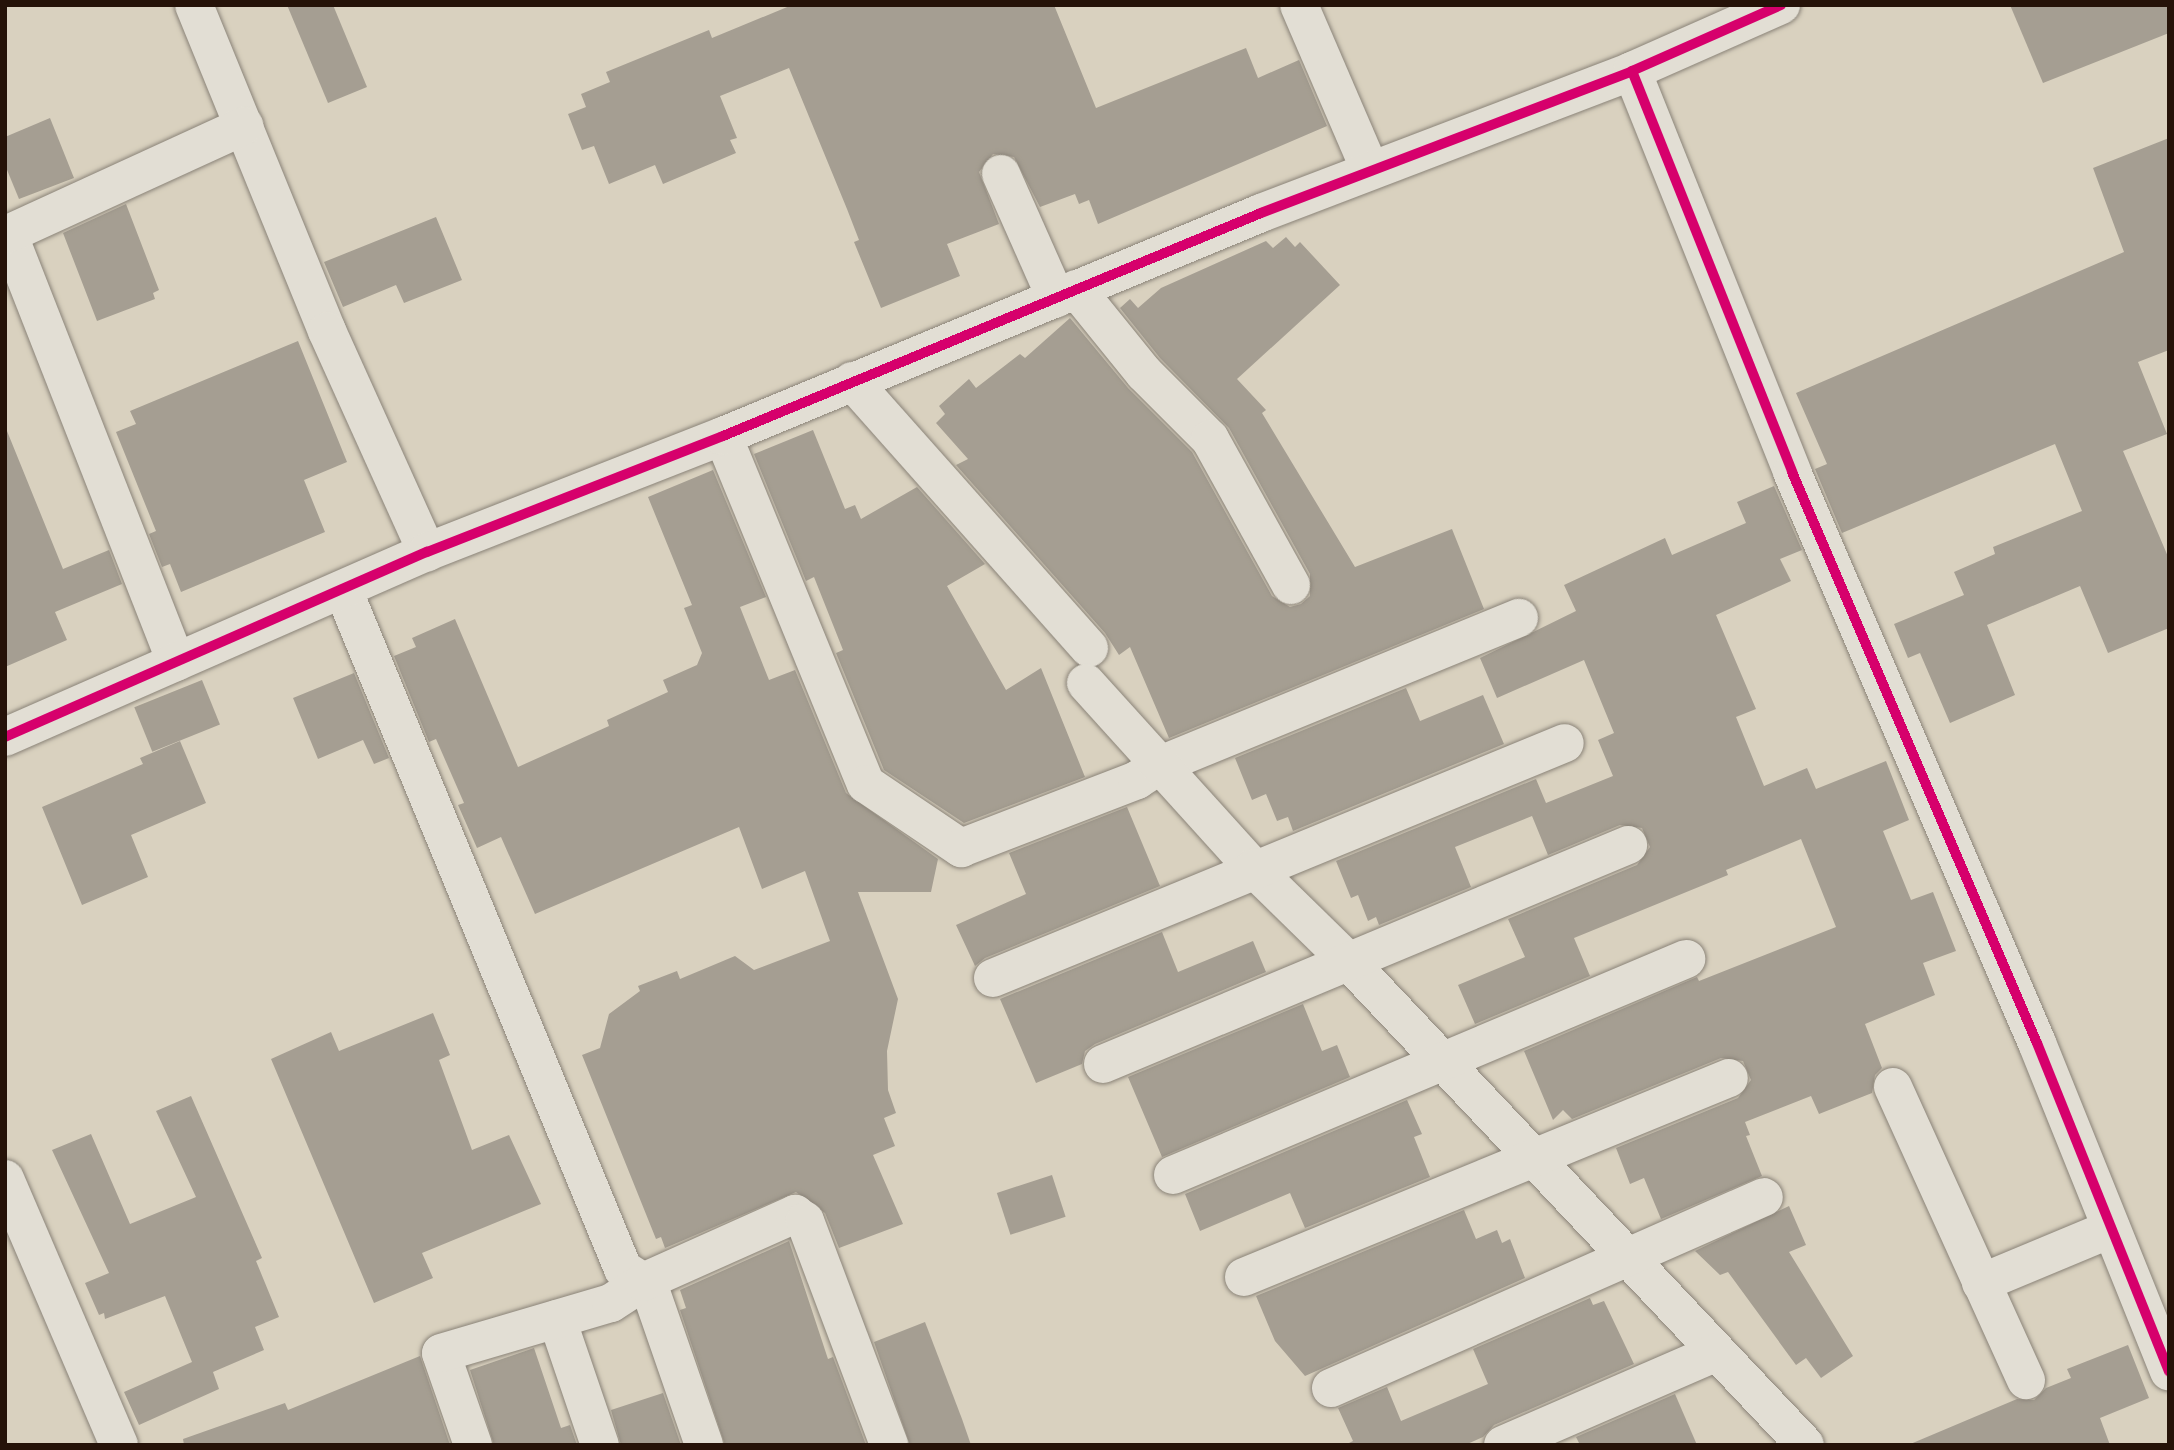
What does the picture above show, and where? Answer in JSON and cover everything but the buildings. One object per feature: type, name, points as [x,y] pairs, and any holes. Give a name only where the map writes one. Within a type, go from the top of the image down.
[{"type":"street","points":[[194,5],[327,331],[427,552]]},
{"type":"street","points":[[1299,5],[1370,170]]},
{"type":"street","points":[[5,737],[344,592],[427,552],[723,436],[1370,170],[1632,71],[1781,5]]},
{"type":"street","points":[[1632,71],[1792,472],[2010,981],[2169,1372]]},
{"type":"street","points":[[176,662],[8,233],[243,126]]},
{"type":"street","points":[[1000,174],[1066,293],[1210,439],[1291,584]]},
{"type":"street","points":[[852,381],[1088,666],[1160,765],[1253,868],[1349,962],[1805,1445]]},
{"type":"street","points":[[723,436],[866,784],[961,848],[1137,780],[1160,765],[1519,618]]},
{"type":"street","points":[[344,592],[623,1269],[649,1286],[704,1445]]},
{"type":"street","points":[[993,978],[1253,868],[1564,743]]},
{"type":"street","points":[[1103,1064],[1628,845]]},
{"type":"street","points":[[1173,1175],[1686,959]]},
{"type":"street","points":[[1244,1277],[1729,1078]]},
{"type":"street","points":[[1893,1087],[2026,1380]]},
{"type":"street","points":[[5,1179],[119,1445]]},
{"type":"street","points":[[1331,1388],[1764,1197]]},
{"type":"street","points":[[473,1445],[441,1353],[611,1303],[643,1282],[795,1214],[805,1221],[889,1445]]},
{"type":"street","points":[[1981,1283],[2111,1228]]},
{"type":"street","points":[[557,1319],[600,1445]]},
{"type":"street","points":[[1503,1445],[1717,1352]]},
{"type":"cycle path","points":[[5,737],[427,552],[723,436],[1261,213],[1632,71],[1781,5]]},
{"type":"cycle path","points":[[1632,71],[1792,472],[2037,1043],[2169,1372]]}]
